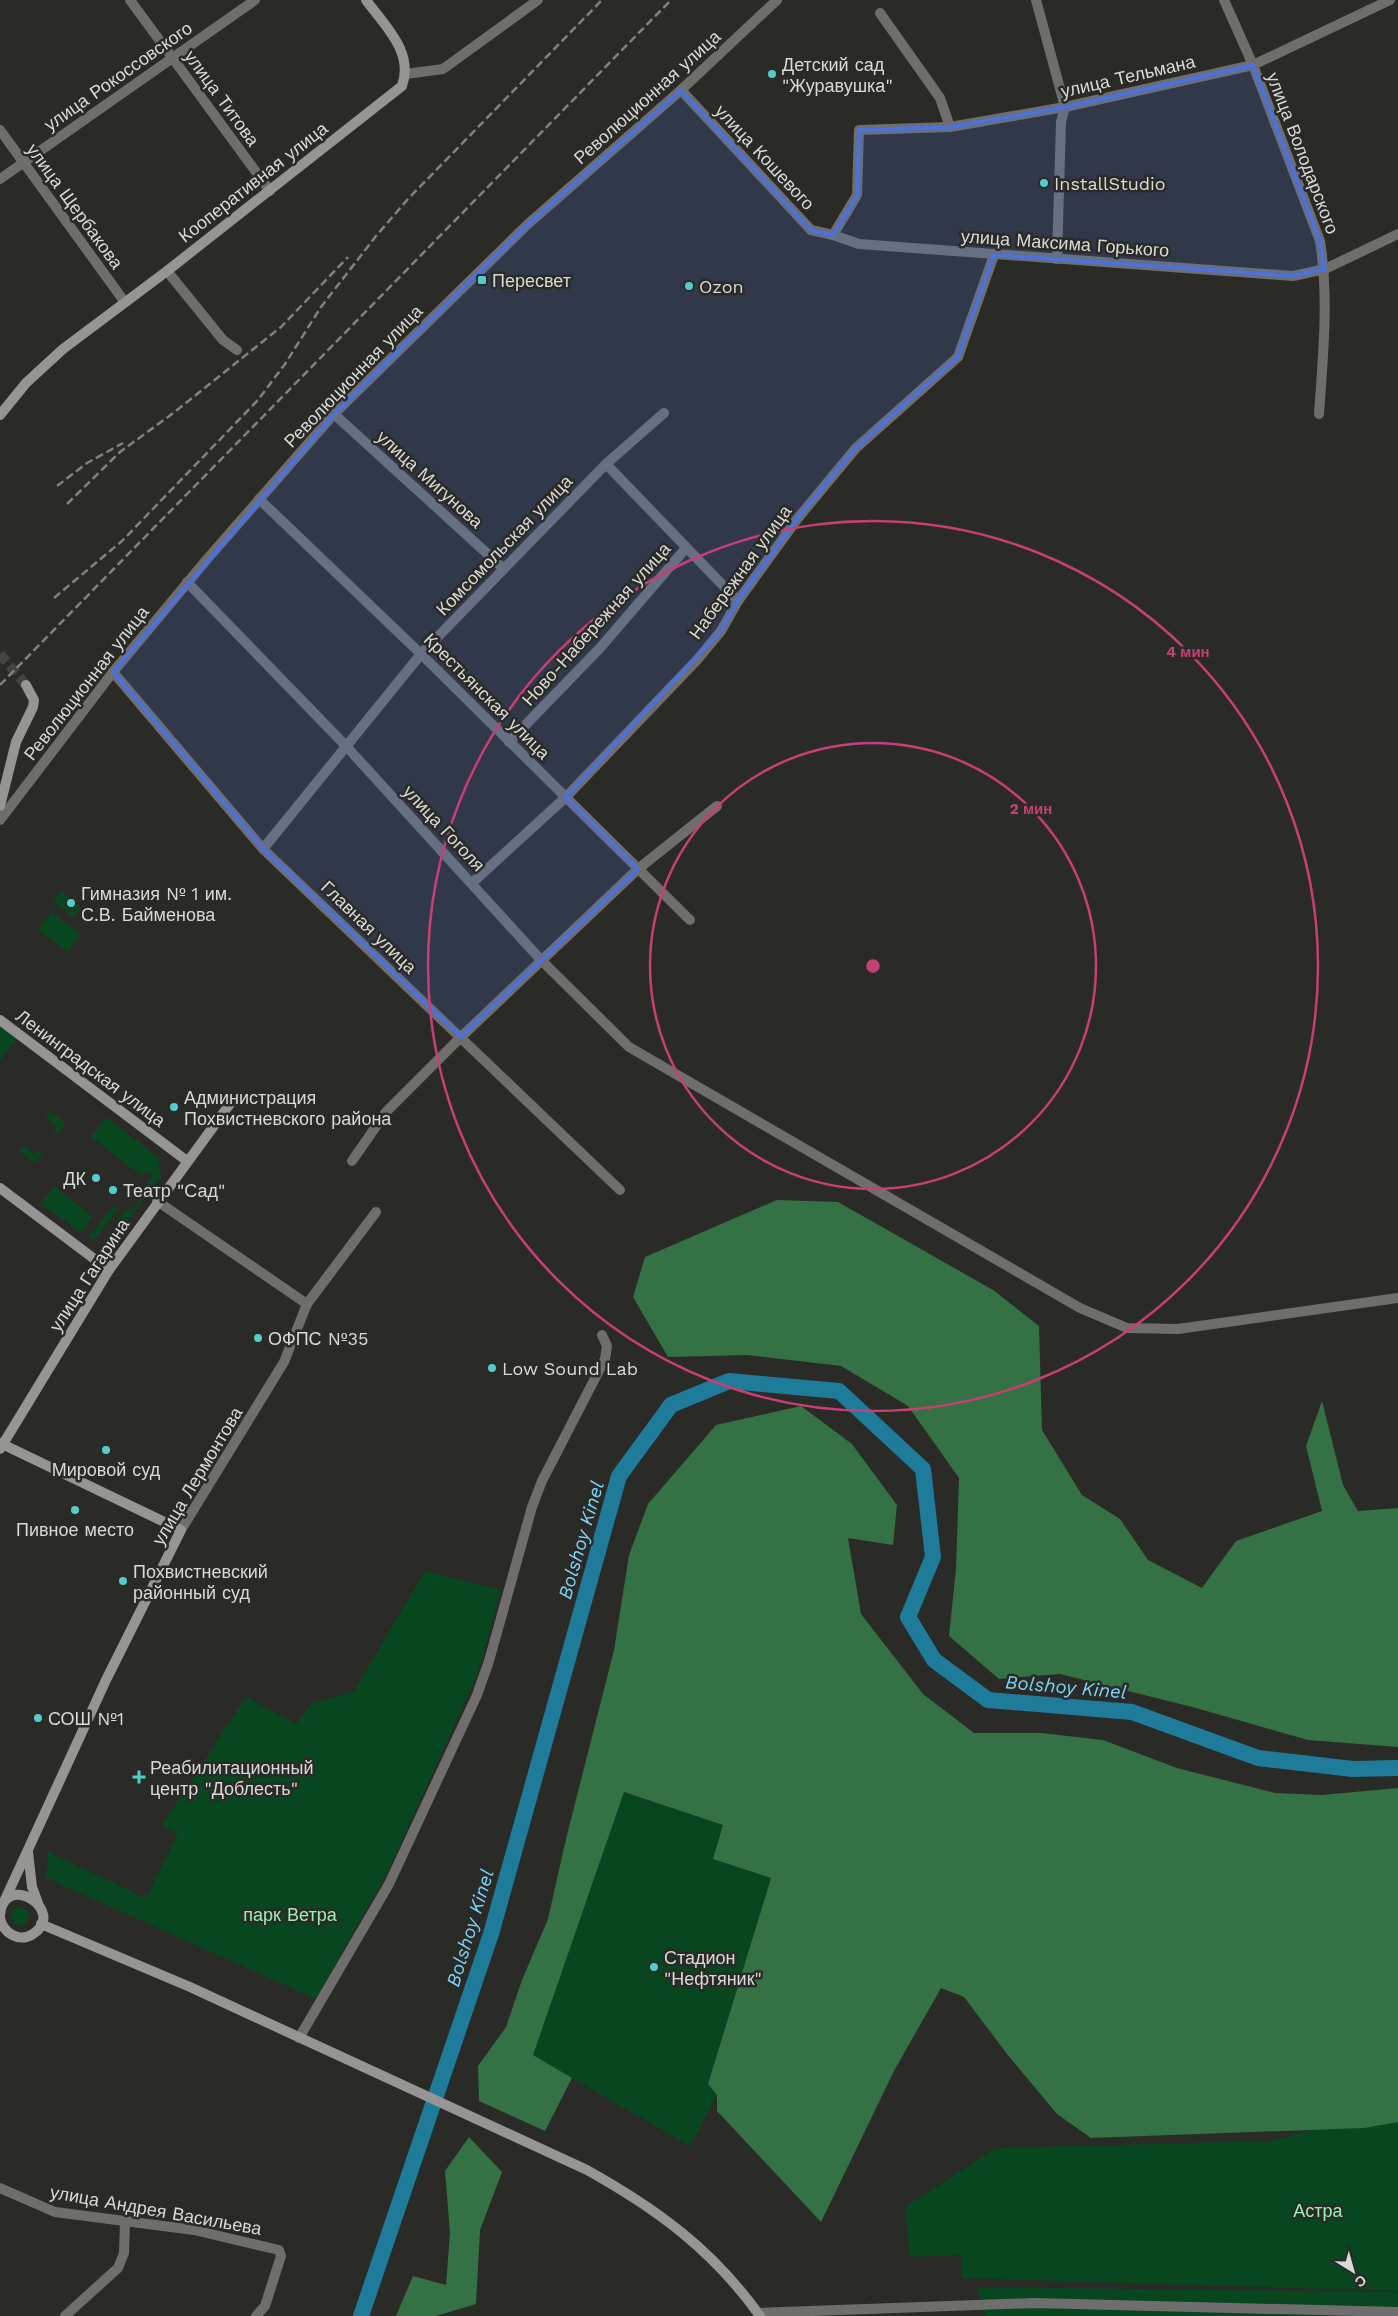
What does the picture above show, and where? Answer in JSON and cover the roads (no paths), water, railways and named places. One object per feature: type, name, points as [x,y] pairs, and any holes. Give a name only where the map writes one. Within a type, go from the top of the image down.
[{"type":"main road","points":[[366,0],[399,44],[405,60],[406,74]]},
{"type":"main road","name":"Кооперативная улица","points":[[0,415],[26,384],[62,349],[270,191],[390,96],[402,86],[406,74]]},
{"type":"main road","points":[[0,806],[16,742],[33,707],[34,700],[26,685]]},
{"type":"main road","name":"Ленинградская улица","points":[[0,1020],[187,1161]]},
{"type":"main road","name":"улица Гагарина","points":[[1,1445],[109,1270],[157,1201],[232,1100]]},
{"type":"main road","points":[[0,1188],[109,1270]]},
{"type":"main road","points":[[1,1445],[181,1530]]},
{"type":"main road","name":"улица Лермонтова","points":[[1,1912],[106,1680],[181,1530]]},
{"type":"main road","points":[[28,1851],[32,1887],[38,1903]]},
{"type":"main road","points":[[0,1939],[16,1937],[31,1935],[41,1924],[42,1910],[34,1898],[20,1895],[8,1899],[1,1912],[5,1930],[16,1937]]},
{"type":"main road","points":[[41,1924],[190,1987],[587,2170],[635,2197],[674,2224],[722,2267],[759,2314]]},
{"type":"street","name":"улица Титова","points":[[130,0],[270,191]]},
{"type":"street","name":"улица Рокоссовского","points":[[0,179],[255,0]]},
{"type":"street","points":[[406,74],[443,68],[538,0]]},
{"type":"street","name":"Революционная улица","points":[[0,820],[113,672],[187,582],[334,414],[528,224],[680,90],[776,0]]},
{"type":"street","points":[[1036,0],[1065,107],[1060,122],[1056,259]]},
{"type":"street","name":"улица Володарского","points":[[1224,0],[1253,65],[1320,241],[1325,269],[1326,300],[1319,414]]},
{"type":"street","name":"улица Тельмана","points":[[833,234],[856,195],[860,130],[950,127],[1065,107],[1253,65],[1390,0]]},
{"type":"street","points":[[880,12],[940,98],[950,127]]},
{"type":"street","name":"улица Кошевого","points":[[680,90],[811,230],[833,234]]},
{"type":"street","name":"улица Щербакова","points":[[0,130],[124,301]]},
{"type":"street","name":"улица Максима Горького","points":[[833,234],[859,244],[1293,276],[1325,269],[1398,234]]},
{"type":"street","name":"Набережная улица","points":[[472,883],[566,796],[697,660],[721,632],[738,600],[798,518],[856,448],[958,357],[994,255]]},
{"type":"street","points":[[167,270],[223,340],[237,350]]},
{"type":"street","name":"Комсомольская улица","points":[[263,849],[421,654],[606,464],[664,413]]},
{"type":"street","name":"улица Мигунова","points":[[334,414],[503,568]]},
{"type":"street","points":[[606,464],[738,600]]},
{"type":"street","name":"Крестьянская улица","points":[[259,499],[421,654],[690,920]]},
{"type":"street","name":"Ново-Набережная улица","points":[[509,742],[600,648],[686,548]]},
{"type":"street","name":"улица Гоголя","points":[[187,582],[346,746],[541,960],[629,1047],[1080,1308],[1127,1328],[1178,1329],[1398,1298]]},
{"type":"street","name":"Главная улица","points":[[113,672],[263,849],[620,1190]]},
{"type":"street","points":[[352,1160],[386,1112],[461,1037],[638,868],[718,806]]},
{"type":"street","points":[[157,1201],[307,1304]]},
{"type":"street","name":"улица Лермонтова","points":[[181,1530],[284,1362],[307,1304],[376,1212]]},
{"type":"street","points":[[299,2038],[389,1884],[477,1695],[489,1661],[532,1507],[542,1481],[605,1359],[607,1346],[602,1335]]},
{"type":"street","name":"улица Андрея Васильева","points":[[0,2188],[54,2212],[194,2230],[279,2250],[281,2256],[265,2306],[256,2316]]},
{"type":"street","points":[[65,2316],[118,2268],[124,2253],[125,2221]]},
{"type":"street","points":[[759,2314],[1034,2303],[1398,2312]]},
{"type":"waterway","name":"Bolshoy Kinel","points":[[361,2316],[491,1934],[619,1476],[671,1405],[729,1381],[839,1391],[923,1469],[933,1557],[908,1617],[934,1660],[988,1700],[1132,1712],[1258,1758],[1353,1769],[1398,1768]]},
{"type":"tunnel","points":[[0,654],[26,685]]},
{"type":"railway","points":[[54,598],[122,541],[258,400],[285,364],[321,307],[376,236],[408,199],[602,0]]},
{"type":"railway","points":[[0,685],[671,0]]},
{"type":"railway","points":[[67,504],[120,452],[172,414],[281,327],[348,257]]},
{"type":"railway","points":[[57,486],[87,463],[123,443]]},
{"type":"place","name":"Детский сад \"Журавушка\"","points":[[772,74]]},
{"type":"place","name":"InstallStudio","points":[[1044,183]]},
{"type":"place","name":"Пересвет","points":[[482,280]]},
{"type":"place","name":"Ozon","points":[[689,286]]},
{"type":"place","name":"Гимназия № 1 им. С.В. Байменова","points":[[71,903]]},
{"type":"place","name":"Администрация Похвистневского района","points":[[174,1107]]},
{"type":"place","name":"ДК","points":[[96,1178]]},
{"type":"place","name":"Театр \"Сад\"","points":[[113,1190]]},
{"type":"place","name":"ОФПС №35","points":[[258,1338]]},
{"type":"place","name":"Low Sound Lab","points":[[492,1368]]},
{"type":"place","name":"Мировой суд","points":[[106,1450]]},
{"type":"place","name":"Пивное место","points":[[75,1510]]},
{"type":"place","name":"Похвистневский районный суд","points":[[123,1581]]},
{"type":"place","name":"СОШ №1","points":[[38,1718]]},
{"type":"place","name":"Реабилитационный центр \"Доблесть\"","points":[[139,1777]]},
{"type":"place","name":"Стадион \"Нефтяник\"","points":[[654,1967]]},
{"type":"park label","name":"парк Ветра","points":[[290,1914]]},
{"type":"park label","name":"Астра","points":[[1318,2210]]}]
